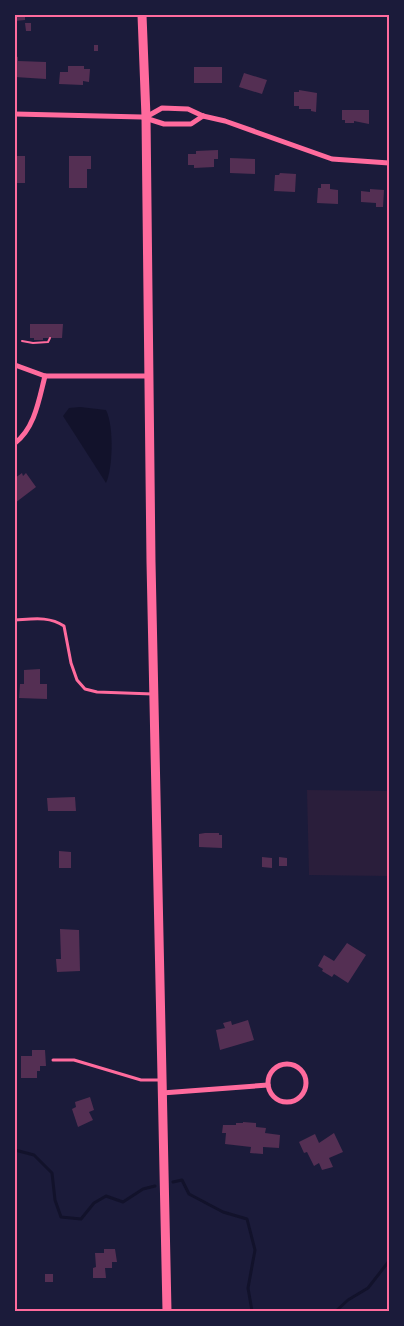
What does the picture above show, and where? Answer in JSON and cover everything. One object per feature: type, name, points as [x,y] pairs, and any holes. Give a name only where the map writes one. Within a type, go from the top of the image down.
[{"type":"main road","points":[[142,15],[146,117],[153,694],[167,1311]]},
{"type":"street","points":[[146,117],[162,108],[188,109],[203,116],[225,121],[332,160],[389,163]]},
{"type":"street","points":[[15,114],[146,117],[164,124],[191,124],[203,116]]},
{"type":"street","points":[[15,365],[45,376],[148,376]]},
{"type":"street","points":[[15,443],[22,438],[30,425],[45,376]]},
{"type":"street","points":[[282,1065],[294,1066],[300,1069],[306,1081],[306,1087],[300,1097],[289,1102],[283,1102],[273,1096],[268,1085],[271,1072],[282,1065]]},
{"type":"street","points":[[162,1093],[268,1085]]},
{"type":"lane","points":[[15,620],[43,618],[57,621],[64,626],[71,664],[77,680],[85,688],[97,692],[153,694]]},
{"type":"lane","points":[[52,1060],[74,1060],[141,1080],[162,1080]]},
{"type":"path","points":[[22,340],[33,343],[48,342],[50,338]]},
{"type":"shaded area","points":[[80,407],[106,410],[109,417],[112,447],[106,483],[63,416],[69,408]]},
{"type":"shaded area","points":[[307,790],[389,791],[389,876],[309,875]]},
{"type":"building","points":[[15,15],[25,15],[25,20],[15,21]]},
{"type":"building","points":[[79,15],[92,15],[92,17],[80,17]]},
{"type":"building","points":[[25,23],[31,23],[31,31],[26,31]]},
{"type":"building","points":[[94,45],[98,45],[98,51],[94,51]]},
{"type":"building","points":[[15,56],[18,57],[18,61],[46,62],[46,79],[15,77]]},
{"type":"building","points":[[68,66],[84,66],[84,69],[90,69],[89,82],[83,81],[83,85],[59,84],[60,72],[68,72]]},
{"type":"building","points":[[194,67],[222,67],[222,83],[194,83]]},
{"type":"building","points":[[244,73],[267,80],[262,94],[239,87]]},
{"type":"building","points":[[299,90],[317,93],[316,112],[311,111],[311,109],[299,109],[299,106],[294,106],[294,92],[299,92]]},
{"type":"building","points":[[342,110],[369,110],[369,124],[354,121],[354,123],[345,123],[345,120],[342,120]]},
{"type":"building","points":[[218,150],[218,159],[214,159],[214,167],[194,168],[194,165],[188,165],[188,154],[196,154],[196,151]]},
{"type":"building","points":[[17,156],[25,156],[25,183],[15,183],[15,160],[17,160]]},
{"type":"building","points":[[69,156],[91,156],[91,169],[87,169],[87,188],[69,188]]},
{"type":"building","points":[[230,158],[255,159],[255,174],[230,173]]},
{"type":"building","points":[[280,173],[296,174],[295,192],[274,191],[275,175]]},
{"type":"building","points":[[321,184],[330,184],[330,189],[338,190],[338,204],[317,203],[318,188],[321,188]]},
{"type":"building","points":[[370,189],[384,190],[383,207],[376,207],[376,203],[361,202],[361,191],[370,192]]},
{"type":"building","points":[[30,324],[63,324],[62,338],[34,340],[34,338],[30,338]]},
{"type":"building","points":[[22,473],[23,476],[26,473],[36,487],[15,503],[15,478]]},
{"type":"building","points":[[40,669],[40,684],[47,684],[47,699],[19,698],[20,684],[24,684],[24,670]]},
{"type":"building","points":[[75,797],[76,811],[48,811],[47,798]]},
{"type":"building","points":[[219,833],[219,835],[222,835],[222,848],[199,847],[199,834]]},
{"type":"building","points":[[59,851],[71,852],[71,868],[59,868]]},
{"type":"building","points":[[262,857],[272,858],[272,868],[262,867]]},
{"type":"building","points":[[279,857],[287,858],[287,866],[279,866]]},
{"type":"building","points":[[60,929],[79,930],[80,971],[57,972],[56,959],[61,959]]},
{"type":"building","points":[[347,943],[366,955],[348,983],[334,974],[332,977],[318,966],[324,955],[334,961]]},
{"type":"building","points":[[248,1020],[254,1040],[220,1050],[216,1030],[225,1028],[223,1023],[231,1021],[232,1025]]},
{"type":"building","points":[[32,1050],[45,1050],[46,1066],[40,1066],[40,1071],[37,1071],[37,1078],[21,1078],[21,1056],[32,1056]]},
{"type":"building","points":[[90,1097],[94,1110],[89,1112],[93,1120],[78,1127],[72,1109],[76,1107],[75,1102]]},
{"type":"building","points":[[236,1123],[256,1123],[256,1127],[266,1128],[265,1133],[280,1135],[279,1148],[263,1147],[263,1154],[250,1153],[251,1147],[225,1144],[226,1133],[222,1133],[223,1125],[236,1125]]},
{"type":"building","points":[[334,1133],[343,1152],[329,1158],[333,1167],[322,1170],[319,1163],[314,1166],[307,1152],[304,1153],[299,1142],[315,1134],[319,1143]]},
{"type":"building","points":[[104,1249],[115,1249],[117,1262],[112,1262],[112,1268],[105,1268],[106,1278],[93,1278],[93,1268],[96,1267],[95,1253],[104,1253]]},
{"type":"building","points":[[45,1274],[53,1274],[53,1282],[45,1282]]},
{"type":"waterway","points":[[15,1150],[34,1155],[52,1173],[55,1200],[61,1217],[81,1219],[94,1203],[106,1196],[123,1202],[143,1189],[155,1186]]},
{"type":"waterway","points":[[173,1182],[182,1180],[189,1194],[223,1212],[247,1219],[255,1250],[248,1288],[252,1311]]},
{"type":"waterway","points":[[336,1311],[348,1300],[368,1288],[389,1261]]}]
